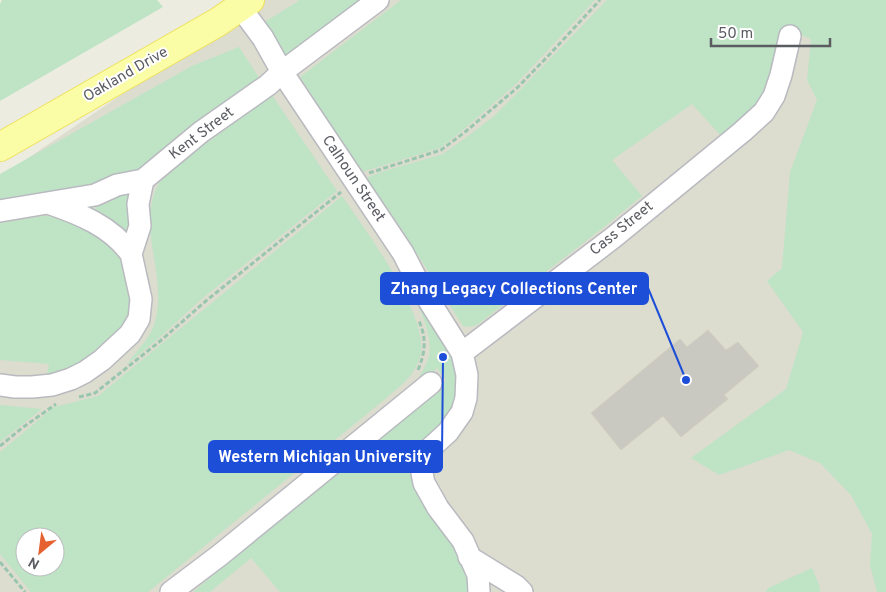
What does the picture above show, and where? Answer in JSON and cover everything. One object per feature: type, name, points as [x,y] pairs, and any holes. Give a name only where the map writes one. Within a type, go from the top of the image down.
[{"type":"main road","name":"Oakland Drive","points":[[0,147],[218,22],[245,4]]},
{"type":"street","name":"Kent Street","points":[[0,211],[95,195],[117,185],[143,180],[201,132],[268,85],[282,72],[378,0]]},
{"type":"street","name":"Calhoun Street","points":[[245,4],[282,72],[403,253],[421,288],[462,353]]},
{"type":"street","name":"Cass Street","points":[[462,353],[614,237],[764,112],[774,96],[779,82],[790,36]]},
{"type":"street","points":[[131,254],[140,226],[138,204],[143,180]]},
{"type":"street","points":[[0,385],[32,387],[52,385],[86,372],[130,334],[139,319],[141,299],[131,254],[117,238],[96,222],[47,202]]},
{"type":"street","points":[[462,353],[468,375],[466,398],[462,412],[448,432],[424,454],[422,473],[428,492],[463,541],[478,575],[479,592]]},
{"type":"street","points":[[171,592],[220,555],[289,498],[424,379]]},
{"type":"street","points":[[470,556],[516,586],[522,592]]},
{"type":"path","points":[[364,176],[380,168],[430,155],[441,150],[489,113],[518,87],[600,0]]},
{"type":"path","points":[[74,398],[96,393],[341,192],[347,200]]},
{"type":"path","points":[[418,320],[425,343],[423,357],[424,379]]},
{"type":"path","points":[[0,446],[53,405],[60,403]]},
{"type":"path","points":[[0,562],[25,592]]},
{"type":"shaded area","points":[[261,0],[886,0],[886,592],[0,592],[0,177]]},
{"type":"green space","points":[[2,0],[157,0],[163,7],[0,101],[0,4]]},
{"type":"green space","points":[[300,0],[371,0],[289,61],[263,23]]},
{"type":"green space","points":[[401,0],[595,0],[515,85],[440,148],[362,172],[300,77]]},
{"type":"green space","points":[[607,0],[886,0],[886,592],[877,592],[870,565],[872,534],[851,495],[820,463],[789,450],[719,475],[691,458],[786,389],[803,332],[767,281],[782,268],[790,172],[817,100],[807,80],[811,39],[791,31],[782,35],[764,93],[755,107],[721,136],[692,104],[612,160],[642,196],[477,325],[463,326],[393,216],[366,178],[443,154],[468,136],[493,117]]},
{"type":"green space","points":[[239,47],[260,79],[140,169],[95,188],[0,207],[0,174],[192,66]]},
{"type":"green space","points":[[272,95],[337,191],[204,297],[157,340],[126,365],[152,330],[158,305],[158,286],[150,227],[151,208],[156,189],[167,171],[175,164]]},
{"type":"green space","points":[[135,190],[129,232],[94,208]]},
{"type":"green space","points":[[342,196],[394,274],[416,320],[421,340],[420,357],[417,364],[410,376],[400,386],[148,592],[31,592],[19,577],[65,577],[65,527],[15,527],[15,572],[0,554],[0,452],[54,407],[98,396]]},
{"type":"green space","points":[[43,216],[68,217],[121,246],[138,300],[115,345],[46,380],[49,364],[0,360],[0,223]]},
{"type":"green space","points":[[396,264],[399,264],[461,377],[456,410],[420,453],[462,558],[472,592],[280,592],[251,558],[210,592],[193,592],[446,380],[437,368],[421,384],[419,378],[429,356],[428,333],[420,309]]},
{"type":"green space","points":[[0,405],[42,409],[0,442]]},
{"type":"green space","points":[[812,568],[820,587],[820,592],[766,592],[768,588]]},
{"type":"building","points":[[708,330],[726,350],[738,342],[759,366],[724,395],[728,399],[681,437],[663,416],[621,450],[591,413],[680,339],[687,347]]},
{"type":"place","name":"Western Michigan University","points":[[443,357]]},
{"type":"place","name":"Zhang Legacy Collections Center","points":[[686,380]]}]
